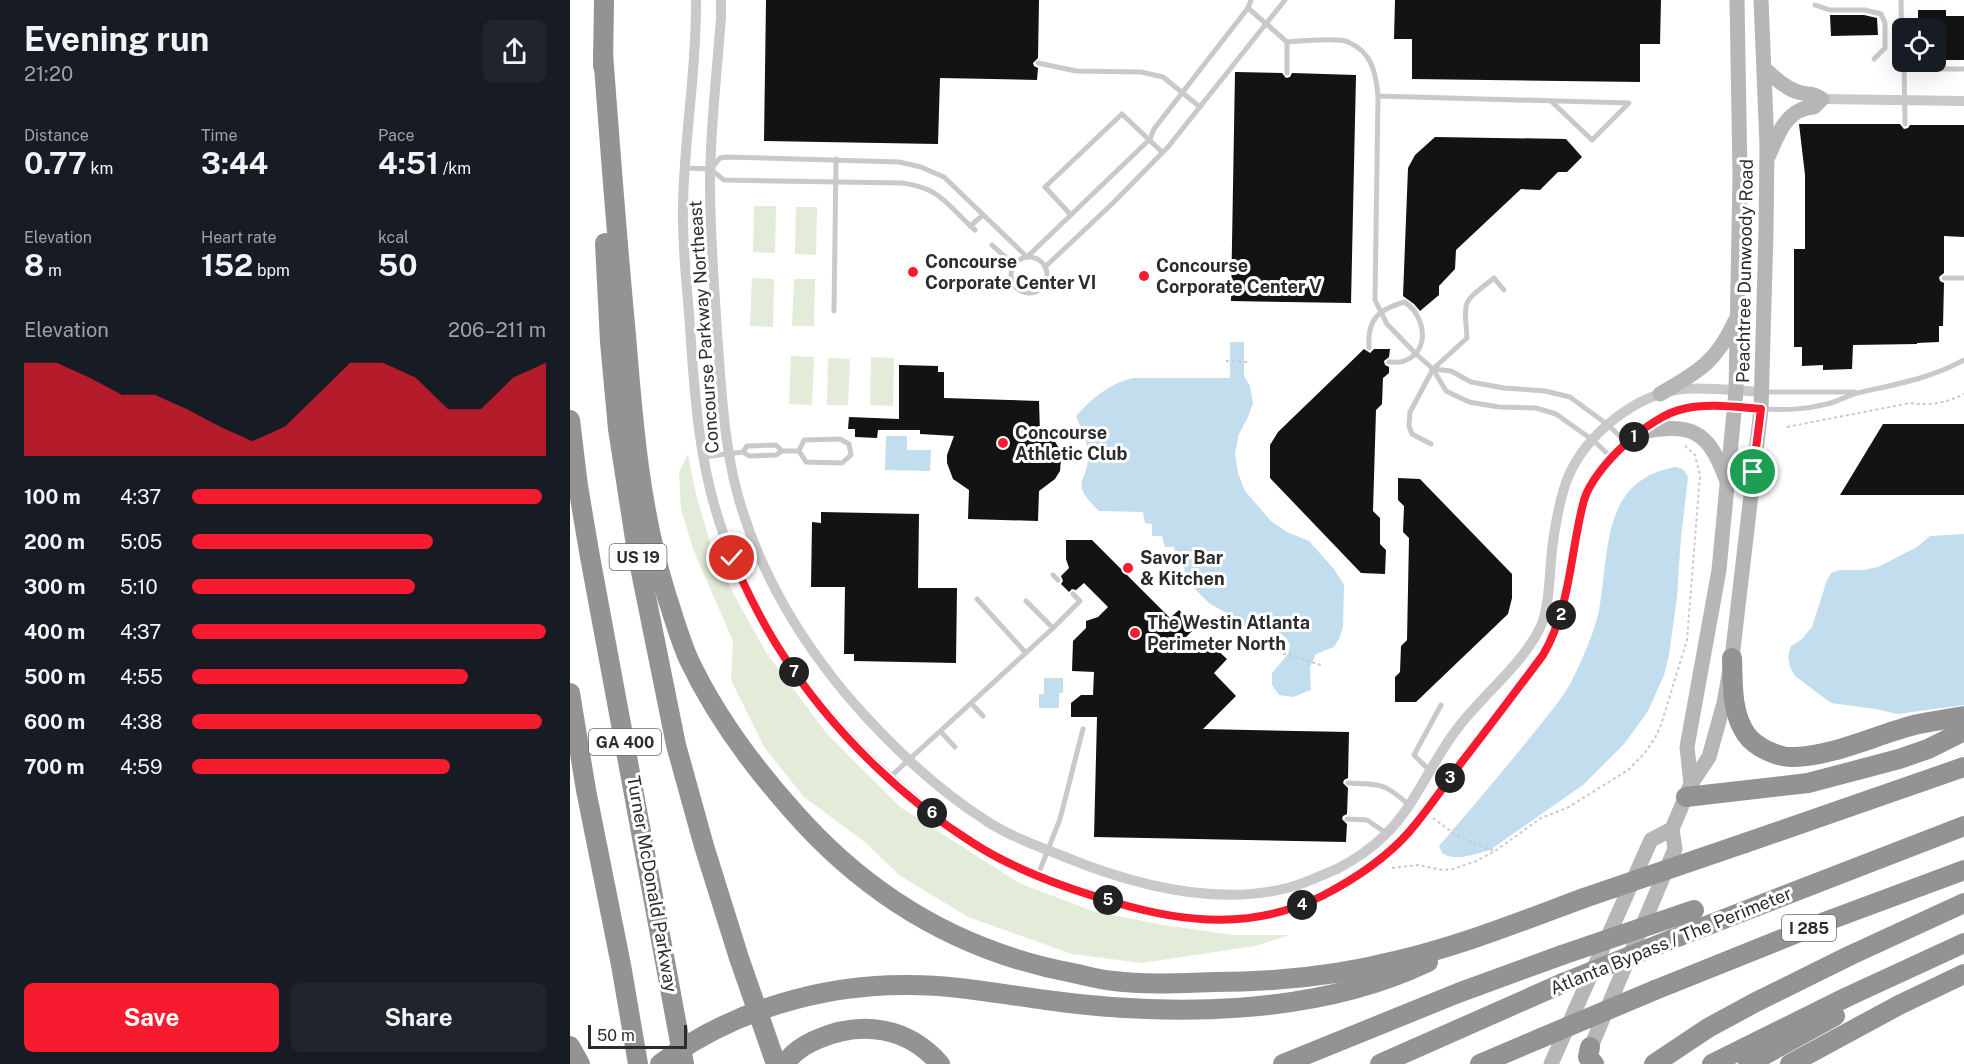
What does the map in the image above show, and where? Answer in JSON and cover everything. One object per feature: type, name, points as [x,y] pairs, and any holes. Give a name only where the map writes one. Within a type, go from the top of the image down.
[{"type":"highway","name":"US 19","points":[[604,0],[604,198],[610,342],[618,429],[637,552],[676,746],[739,958],[776,1064]]},
{"type":"highway","points":[[603,53],[632,411],[647,518],[666,592],[688,657],[711,701],[742,750],[817,840],[894,902],[963,940],[1051,969],[1114,981],[1245,982],[1318,976],[1394,962],[1482,936],[1584,898],[1964,767]]},
{"type":"highway","name":"Turner McDonald Parkway","points":[[570,420],[588,547],[684,1064]]},
{"type":"highway","points":[[1732,658],[1735,701],[1738,717],[1746,734],[1765,750],[1792,758],[1821,753],[1915,725],[1964,716]]},
{"type":"highway","name":"GA 400","points":[[570,693],[638,1064]]},
{"type":"highway","points":[[1688,791],[1808,783],[1899,759],[1928,749],[1964,731]]},
{"type":"highway","name":"Atlanta Bypass / The Perimeter","points":[[1380,1064],[1563,983],[1964,826]]},
{"type":"highway","name":"I 285","points":[[1479,1064],[1827,921],[1964,870]]},
{"type":"highway","points":[[1654,1064],[1708,1028],[1754,1003],[1964,903]]},
{"type":"highway","points":[[1283,1064],[1458,993],[1694,910],[1757,906]]},
{"type":"highway","points":[[660,1064],[722,1027],[768,1007],[862,986],[911,985],[964,988],[1101,1007],[1188,1010],[1293,1002],[1372,983],[1409,971],[1482,936]]},
{"type":"highway","points":[[1712,1064],[1847,997],[1964,943]]},
{"type":"highway","points":[[1748,1064],[1866,1000],[1964,952]]},
{"type":"highway","points":[[1790,1064],[1899,1005],[1964,974]]},
{"type":"highway","points":[[785,1064],[808,1043],[833,1032],[860,1028],[888,1031],[909,1039],[932,1054],[940,1064]]},
{"type":"highway","points":[[570,1046],[580,1064]]},
{"type":"main road","name":"Peachtree Dunwoody Road","points":[[1688,791],[1687,747],[1719,570],[1736,391],[1740,176],[1737,0]]},
{"type":"main road","name":"Peachtree Dunwoody Road","points":[[1589,1058],[1675,849],[1672,828],[1688,791],[1709,757],[1724,703],[1732,658],[1762,392],[1766,161],[1765,69],[1761,0]]},
{"type":"main road","points":[[1765,69],[1790,89],[1801,93],[1814,93],[1822,99],[1814,107],[1803,107],[1786,122],[1766,161]]},
{"type":"main road","points":[[1660,394],[1696,372],[1714,357],[1727,338],[1737,316]]},
{"type":"main road","points":[[1640,432],[1681,428],[1696,433],[1712,447],[1727,482]]},
{"type":"main road","name":"Peachtree Dunwoody Road","points":[[1551,1064],[1651,840],[1672,828]]},
{"type":"street","name":"Concourse Parkway Northeast","points":[[696,0],[683,206],[694,397],[703,457],[719,523],[746,591],[783,656],[831,718],[890,778],[946,825],[974,844],[1004,861],[1090,895],[1177,917],[1241,920],[1298,907],[1325,894],[1373,864],[1409,832],[1543,655],[1560,618],[1585,498],[1601,471],[1612,458],[1640,432],[1658,420],[1682,409],[1705,406],[1761,409]]},
{"type":"street","name":"Concourse Parkway Northeast","points":[[721,0],[722,17],[710,169],[711,255],[724,419],[729,453],[734,480],[757,548],[787,611],[827,672],[851,701],[910,761],[988,822],[1016,837],[1120,877],[1149,885],[1212,894],[1268,892],[1293,886],[1331,871],[1363,853],[1386,833],[1409,805],[1459,725],[1512,666],[1539,630],[1546,613],[1553,542],[1563,491],[1579,458],[1620,414],[1660,394],[1682,389],[1762,392]]},
{"type":"street","points":[[1822,99],[1964,101]]},
{"type":"lane","points":[[710,169],[720,158],[726,157],[899,162],[921,167],[944,177],[1027,257],[1037,259],[1045,267],[1046,284],[1037,292],[1019,290],[1014,286],[1011,274],[1014,265],[1027,257],[1150,140],[1154,129],[1248,8],[1251,0]]},
{"type":"lane","points":[[1045,267],[1084,232],[1162,152],[1286,0]]},
{"type":"lane","points":[[1901,0],[1901,18]]},
{"type":"lane","points":[[1815,5],[1830,10],[1865,10],[1881,14],[1885,23],[1885,48],[1875,58]]},
{"type":"lane","points":[[1248,8],[1287,42],[1347,41],[1369,58],[1376,79],[1377,96],[1375,300],[1387,324],[1433,369],[1446,391],[1469,402],[1499,407],[1536,408],[1556,414],[1594,441],[1612,458]]},
{"type":"lane","points":[[1287,42],[1287,73]]},
{"type":"lane","points":[[1038,63],[1076,71],[1141,72],[1162,77],[1200,107]]},
{"type":"lane","points":[[1946,69],[1964,69]]},
{"type":"lane","points":[[1905,72],[1905,124]]},
{"type":"lane","points":[[1377,96],[1551,100],[1607,102],[1629,102],[1592,140],[1551,100]]},
{"type":"lane","points":[[1071,216],[1045,187],[1122,114],[1162,152]]},
{"type":"lane","points":[[834,311],[836,159]]},
{"type":"lane","points":[[686,168],[710,169],[724,180],[836,181],[920,185],[934,192],[972,228],[983,215]]},
{"type":"lane","points":[[992,245],[1014,265]]},
{"type":"lane","points":[[1431,444],[1412,434],[1409,426],[1410,412],[1433,369],[1467,338],[1464,309],[1466,301],[1494,278],[1504,290]]},
{"type":"lane","points":[[1944,278],[1964,278]]},
{"type":"lane","points":[[1369,348],[1370,328],[1373,320],[1385,308],[1404,302],[1415,311],[1422,325],[1422,338],[1416,354],[1403,362],[1389,362]]},
{"type":"lane","points":[[1762,392],[1859,392],[1899,385],[1964,360]]},
{"type":"lane","points":[[1433,369],[1451,371],[1471,382],[1504,388],[1545,391],[1570,397],[1608,425],[1627,443]]},
{"type":"lane","points":[[1761,409],[1795,410],[1829,404],[1859,392]]},
{"type":"lane","points":[[840,439],[849,444],[851,455],[842,463],[806,462],[799,451],[804,440],[840,439]]},
{"type":"lane","points":[[742,452],[747,446],[776,445],[782,451]]},
{"type":"lane","points":[[703,457],[742,452],[750,456],[799,451]]},
{"type":"lane","points":[[890,778],[1080,601],[1073,594]]},
{"type":"lane","points":[[977,599],[1026,653]]},
{"type":"lane","points":[[1026,601],[1053,628]]},
{"type":"lane","points":[[972,704],[983,716]]},
{"type":"lane","points":[[1430,771],[1414,755],[1441,705]]},
{"type":"lane","points":[[1038,875],[1060,819],[1083,729]]},
{"type":"lane","points":[[941,732],[955,747]]},
{"type":"lane","points":[[1348,783],[1374,784],[1389,788],[1409,805]]},
{"type":"lane","points":[[1347,819],[1367,820],[1386,833]]},
{"type":"path","points":[[1226,362],[1247,362]]},
{"type":"path","points":[[1787,427],[1910,403],[1937,404],[1964,394]]},
{"type":"path","points":[[1392,868],[1418,865],[1442,870],[1453,869],[1476,861],[1495,851],[1541,818],[1567,808],[1628,770],[1656,738],[1679,670],[1692,607],[1700,475],[1695,455],[1682,442]]},
{"type":"path","points":[[1272,650],[1320,664]]},
{"type":"path","points":[[1433,818],[1456,835],[1495,851]]},
{"type":"green space","points":[[754,206],[776,206],[775,253],[753,252]]},
{"type":"green space","points":[[796,207],[817,207],[816,255],[795,254]]},
{"type":"green space","points":[[752,278],[774,279],[773,327],[750,326]]},
{"type":"green space","points":[[794,279],[815,279],[814,326],[792,326]]},
{"type":"green space","points":[[791,356],[814,357],[812,405],[789,404]]},
{"type":"green space","points":[[871,357],[894,358],[893,406],[870,405]]},
{"type":"green space","points":[[828,358],[850,359],[848,405],[827,405]]},
{"type":"green space","points":[[688,454],[695,490],[710,543],[733,593],[767,654],[827,734],[900,807],[1019,883],[1093,911],[1163,925],[1234,935],[1289,935],[1255,946],[1142,963],[1072,954],[968,917],[899,875],[866,843],[804,797],[764,747],[731,680],[733,641],[693,549],[681,509],[679,472]]},
{"type":"water","points":[[1230,342],[1244,342],[1244,376],[1250,386],[1253,403],[1239,434],[1235,453],[1238,473],[1245,491],[1271,521],[1287,532],[1309,541],[1334,569],[1344,585],[1343,627],[1339,639],[1334,647],[1316,654],[1310,667],[1311,690],[1293,697],[1279,695],[1272,685],[1272,673],[1288,654],[1290,645],[1286,638],[1278,632],[1263,627],[1239,629],[1233,625],[1225,612],[1210,604],[1186,580],[1184,566],[1176,557],[1174,547],[1165,547],[1162,536],[1152,536],[1152,524],[1145,523],[1143,512],[1099,511],[1089,501],[1082,487],[1088,452],[1076,416],[1089,403],[1109,388],[1133,378],[1230,378]]},
{"type":"water","points":[[886,436],[907,436],[907,450],[931,450],[930,471],[885,470]]},
{"type":"water","points":[[1675,467],[1684,470],[1688,478],[1677,597],[1664,675],[1648,711],[1625,743],[1583,785],[1490,850],[1459,857],[1447,856],[1442,853],[1439,846],[1558,702],[1579,666],[1597,618],[1608,543],[1621,503],[1633,487],[1651,475]]},
{"type":"water","points":[[1964,534],[1964,705],[1898,714],[1831,703],[1795,676],[1788,657],[1791,646],[1802,639],[1812,627],[1831,573],[1840,570],[1863,570],[1878,567],[1917,547],[1930,536]]},
{"type":"water","points":[[1044,678],[1063,678],[1063,693],[1059,693],[1059,708],[1039,708],[1039,694],[1044,694]]},
{"type":"building","points":[[766,0],[1039,0],[1038,58],[1033,63],[1038,68],[1037,80],[940,78],[938,144],[764,141]]},
{"type":"building","points":[[1395,0],[1661,0],[1660,44],[1640,44],[1640,82],[1412,79],[1412,39],[1394,39]]},
{"type":"building","points":[[1918,10],[1946,10],[1946,16],[1964,16],[1964,60],[1946,60],[1946,18],[1918,18]]},
{"type":"building","points":[[1830,15],[1864,15],[1877,18],[1878,35],[1831,36]]},
{"type":"building","points":[[1235,72],[1282,73],[1286,78],[1292,73],[1356,75],[1351,303],[1231,301]]},
{"type":"building","points":[[1799,124],[1900,124],[1904,129],[1910,125],[1964,125],[1964,237],[1944,236],[1944,273],[1939,277],[1944,283],[1943,326],[1939,326],[1939,342],[1853,345],[1852,369],[1823,370],[1823,365],[1802,366],[1802,347],[1794,347],[1794,249],[1805,249],[1805,175]]},
{"type":"building","points":[[1435,137],[1566,139],[1582,157],[1567,172],[1558,172],[1540,190],[1521,189],[1456,250],[1455,269],[1439,286],[1439,295],[1420,311],[1403,296],[1408,168],[1415,155]]},
{"type":"building","points":[[1364,349],[1370,353],[1374,349],[1390,349],[1389,357],[1384,361],[1389,367],[1389,373],[1383,378],[1382,404],[1376,410],[1373,511],[1380,518],[1380,544],[1386,550],[1385,574],[1361,573],[1270,478],[1270,445],[1278,432]]},
{"type":"building","name":"Concourse Athletic Club","points":[[899,365],[938,366],[938,372],[944,372],[944,398],[1039,401],[1040,433],[1054,440],[1060,450],[1061,459],[1060,471],[1055,479],[1039,491],[1038,521],[968,519],[969,490],[953,479],[947,463],[947,455],[954,436],[920,434],[920,430],[878,430],[877,438],[855,437],[855,429],[848,429],[849,417],[899,419]]},
{"type":"building","points":[[1883,424],[1964,424],[1964,495],[1840,495]]},
{"type":"building","points":[[1398,478],[1420,479],[1512,574],[1512,598],[1508,614],[1416,702],[1395,702],[1395,677],[1400,672],[1401,646],[1407,640],[1409,538],[1403,532],[1404,506],[1398,500]]},
{"type":"building","points":[[821,512],[919,514],[918,588],[957,588],[956,663],[854,661],[854,654],[844,654],[845,587],[811,587],[812,522],[821,523]]},
{"type":"building","points":[[1066,540],[1092,540],[1170,618],[1179,610],[1192,623],[1189,627],[1193,630],[1186,637],[1200,651],[1206,645],[1210,648],[1213,646],[1227,659],[1214,673],[1236,696],[1203,729],[1349,732],[1348,778],[1343,783],[1348,788],[1347,814],[1342,819],[1347,824],[1346,842],[1094,837],[1097,717],[1071,717],[1071,703],[1081,695],[1093,695],[1094,672],[1072,671],[1073,641],[1086,628],[1086,621],[1098,617],[1108,607],[1084,583],[1076,590],[1072,589],[1069,592],[1061,584],[1063,581],[1061,576],[1069,568],[1066,559]]},
{"type":"place","name":"Concourse Corporate Center VI","points":[[913,272]]},
{"type":"place","name":"Concourse Corporate Center V","points":[[1144,276]]},
{"type":"place","name":"Concourse Athletic Club","points":[[1003,443]]},
{"type":"place","name":"Savor Bar & Kitchen","points":[[1128,568]]},
{"type":"place","name":"The Westin Atlanta Perimeter North","points":[[1135,633]]},
{"type":"route","points":[[732,558],[746,591],[783,656],[806,688],[858,748],[898,786],[946,825],[1004,861],[1090,895],[1177,917],[1241,920],[1298,907],[1325,894],[1373,864],[1409,832],[1543,655],[1553,637],[1566,596],[1585,498],[1601,471],[1622,447],[1651,424],[1682,409],[1705,406],[1761,409],[1753,472]]}]
